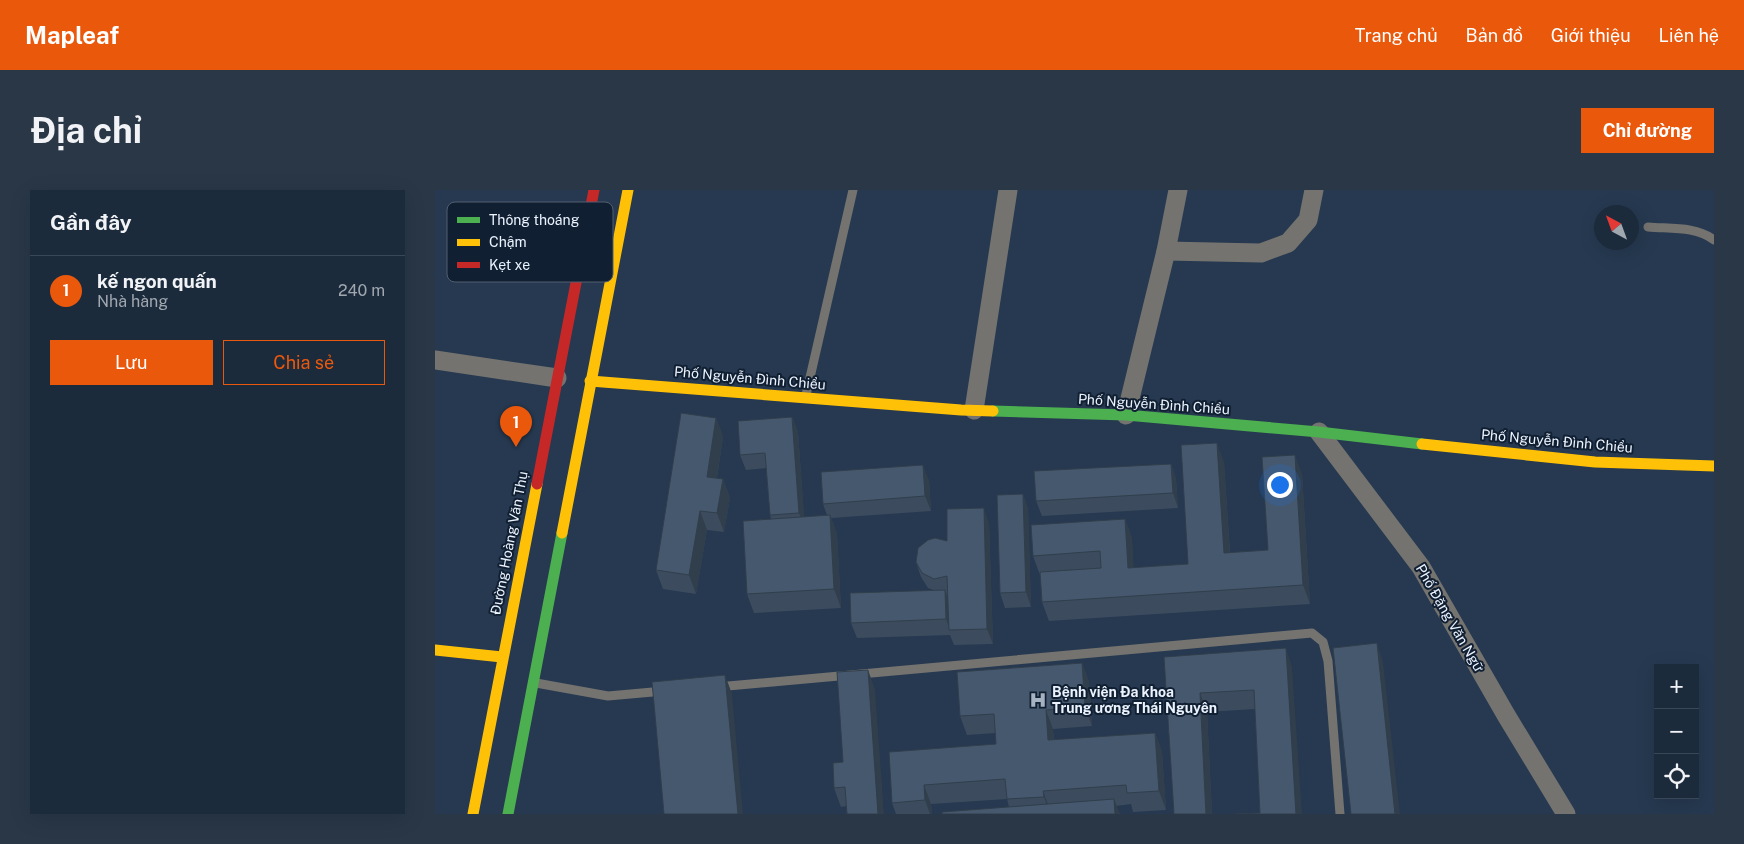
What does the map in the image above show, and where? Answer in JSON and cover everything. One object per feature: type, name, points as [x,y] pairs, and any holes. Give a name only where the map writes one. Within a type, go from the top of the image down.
[{"type":"main road","points":[[613,258],[628,190]]},
{"type":"main road","name":"Đường Hoàng Văn Thụ","points":[[473,814],[479,802],[503,657],[561,379],[578,282]]},
{"type":"main road","points":[[506,809],[533,683],[586,381],[608,282]]},
{"type":"main road","name":"Phố Nguyễn Đình Chiểu","points":[[586,381],[974,410],[1126,415],[1319,432],[1595,462],[1714,466]]},
{"type":"main road","points":[[435,650],[503,657]]},
{"type":"street","points":[[974,410],[1008,190]]},
{"type":"street","points":[[1126,415],[1166,251],[1178,190]]},
{"type":"street","points":[[1166,251],[1261,253],[1288,243],[1309,220],[1314,190]]},
{"type":"street","points":[[435,360],[561,379]]},
{"type":"street","name":"Phố Đặng Văn Ngữ","points":[[1319,432],[1421,567],[1506,715],[1566,814]]},
{"type":"lane","points":[[806,398],[853,190]]},
{"type":"lane","points":[[1648,227],[1691,230],[1707,235],[1714,240]]},
{"type":"lane","points":[[710,687],[1312,633],[1323,642],[1328,661],[1340,814]]},
{"type":"lane","points":[[533,683],[608,696],[671,691]]},
{"type":"building","points":[[681,413],[716,418],[707,477],[723,479],[717,513],[700,511],[689,575],[656,570]]},
{"type":"building","points":[[792,417],[799,513],[770,515],[765,453],[740,455],[738,421]]},
{"type":"building","points":[[1217,443],[1224,553],[1268,550],[1262,457],[1295,455],[1303,585],[1042,602],[1040,572],[1101,568],[1100,551],[1033,556],[1031,525],[1125,519],[1128,568],[1188,564],[1181,445]]},
{"type":"building","points":[[1171,464],[1173,493],[1036,501],[1034,471]]},
{"type":"building","points":[[923,465],[925,496],[823,504],[821,472]]},
{"type":"building","points":[[1023,494],[1026,592],[1000,593],[997,495]]},
{"type":"building","points":[[984,508],[987,629],[949,630],[947,576],[934,579],[922,573],[916,562],[918,548],[928,540],[935,538],[947,541],[947,509]]},
{"type":"building","points":[[830,515],[834,589],[747,594],[743,521]]},
{"type":"building","points":[[945,590],[946,619],[851,623],[850,593]]},
{"type":"building","points":[[1377,643],[1395,814],[1351,814],[1333,648]]},
{"type":"building","points":[[1286,648],[1296,814],[1235,814],[1260,813],[1254,690],[1200,693],[1206,814],[1174,814],[1164,657]]},
{"type":"building","points":[[1082,663],[1085,707],[1046,710],[1048,740],[1155,733],[1159,791],[1127,793],[1126,785],[1043,791],[1044,797],[1007,799],[1005,779],[924,785],[925,800],[892,803],[889,752],[996,744],[994,714],[960,716],[957,672]]},
{"type":"building","points":[[868,670],[878,814],[847,814],[845,787],[834,788],[833,763],[843,762],[837,672]]},
{"type":"building","points":[[725,675],[738,814],[664,814],[652,682]]},
{"type":"building","points":[[1114,799],[1115,814],[942,814],[942,812]]},
{"type":"traffic: fast","points":[[993,411],[1126,415],[1319,432],[1422,444]]},
{"type":"traffic: fast","points":[[508,814],[562,533]]},
{"type":"traffic: slow","points":[[613,268],[628,190]]},
{"type":"traffic: slow","points":[[562,533],[610,282]]},
{"type":"traffic: slow","points":[[590,381],[993,411]]},
{"type":"traffic: slow","points":[[1422,444],[1595,462],[1714,466]]},
{"type":"traffic: slow","points":[[473,814],[537,484]]},
{"type":"traffic: slow","points":[[435,650],[502,657]]},
{"type":"traffic: jam","points":[[592,202],[594,190]]},
{"type":"traffic: jam","points":[[537,484],[576,282]]},
{"type":"place","name":"kế ngon quấn","points":[[516,447]]},
{"type":"place","name":"Bệnh viện Đa khoa Trung ương Thái Nguyên","points":[[1038,700]]}]
